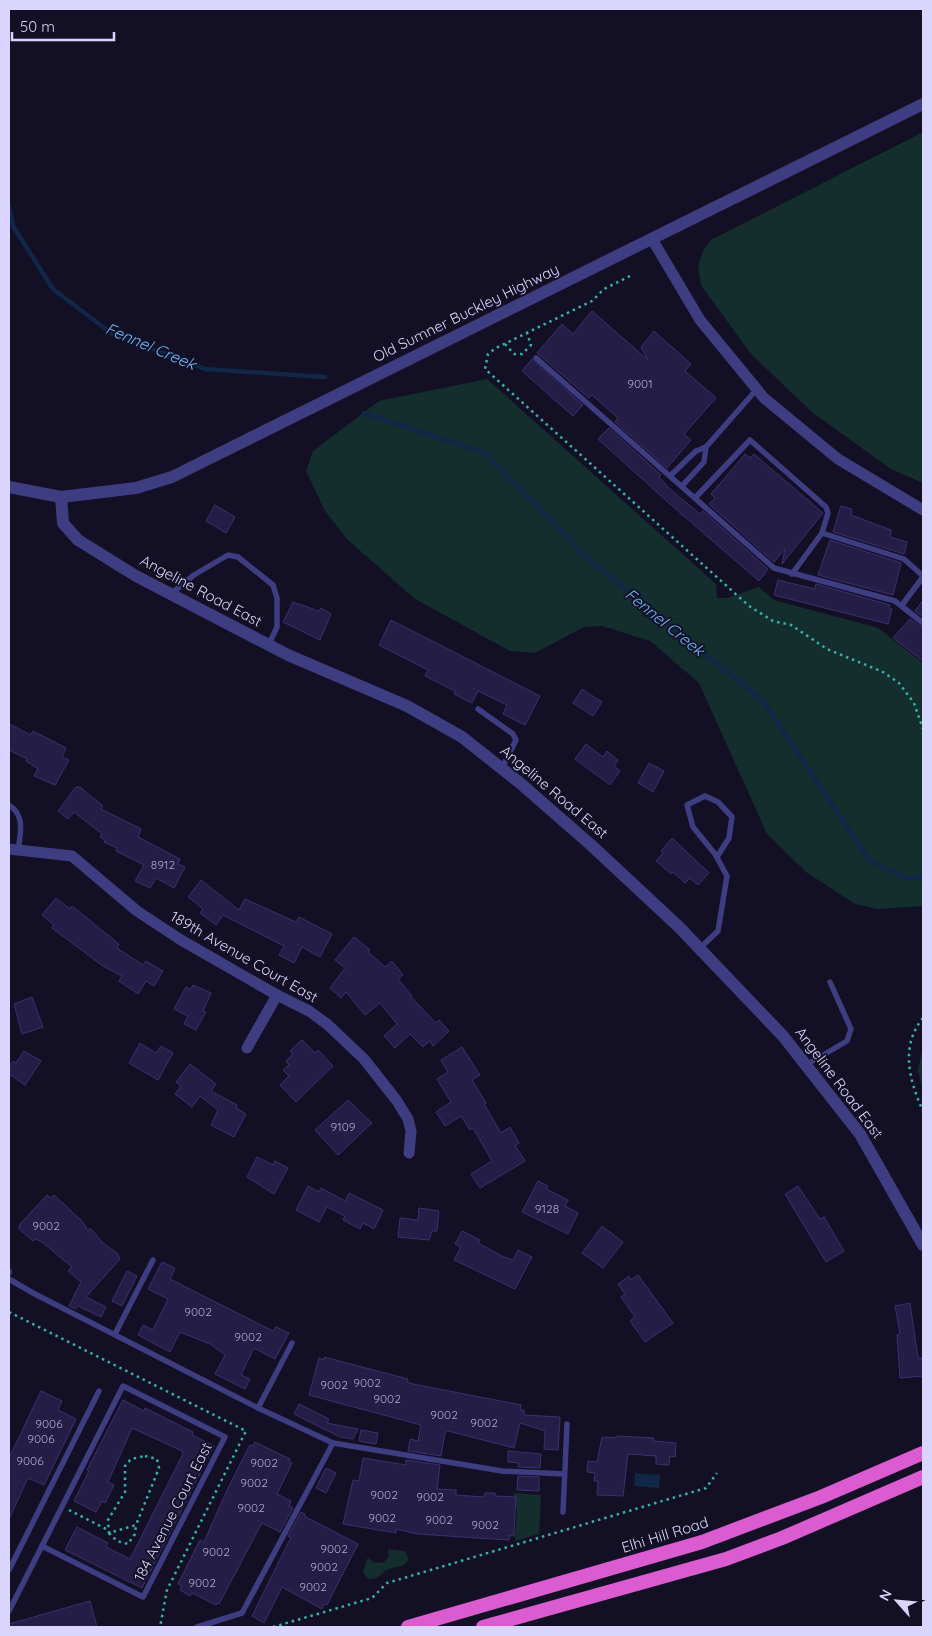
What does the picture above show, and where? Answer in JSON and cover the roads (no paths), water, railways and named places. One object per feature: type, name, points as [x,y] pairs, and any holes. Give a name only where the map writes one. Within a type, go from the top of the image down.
[{"type":"highway","name":"Elhi Hill Road","points":[[408,1627],[702,1542],[821,1497],[923,1453]]},
{"type":"highway","points":[[483,1627],[726,1559],[782,1538],[923,1477]]},
{"type":"street","name":"Old Sumner Buckley Highway","points":[[9,487],[61,497],[136,488],[172,477],[923,104]]},
{"type":"street","points":[[652,239],[700,320],[764,398],[838,459],[923,510]]},
{"type":"street","name":"Angeline Road East","points":[[61,497],[63,523],[78,540],[170,595],[288,655],[407,706],[462,737],[502,768],[591,844],[700,948],[783,1036],[860,1134],[923,1245]]},
{"type":"street","name":"189th Avenue Court East","points":[[13,850],[61,853],[72,856],[137,911],[277,996],[309,1011],[327,1024],[364,1058],[397,1100],[408,1119],[411,1131],[408,1153]]},
{"type":"street","points":[[247,1048],[277,996]]},
{"type":"lane","points":[[536,358],[774,568],[895,601],[923,623]]},
{"type":"lane","points":[[670,476],[696,451],[706,446],[757,389]]},
{"type":"lane","points":[[695,498],[750,440],[826,507],[828,513],[822,533],[792,574]]},
{"type":"lane","points":[[682,486],[704,462],[706,446]]},
{"type":"lane","points":[[822,533],[904,559],[923,577],[902,606]]},
{"type":"lane","points":[[170,595],[213,563],[228,555],[238,557],[273,585],[277,598],[278,627],[268,645]]},
{"type":"lane","points":[[478,709],[513,734],[516,740],[502,768]]},
{"type":"lane","points":[[700,948],[718,931],[727,876],[717,857],[692,827],[687,805],[705,796],[718,802],[732,817],[730,838],[717,857]]},
{"type":"lane","points":[[9,805],[14,808],[21,821],[13,850]]},
{"type":"lane","points":[[806,1065],[847,1041],[852,1029],[830,982]]},
{"type":"lane","points":[[115,1334],[153,1260]]},
{"type":"lane","points":[[9,1279],[258,1408],[333,1443],[502,1471],[564,1474]]},
{"type":"lane","points":[[258,1408],[292,1343]]},
{"type":"lane","name":"184 Avenue Court East","points":[[9,1611],[123,1386],[225,1437],[143,1597],[42,1546]]},
{"type":"lane","points":[[9,1570],[99,1391]]},
{"type":"lane","points":[[563,1512],[567,1424]]},
{"type":"lane","points":[[197,1627],[242,1614],[333,1443]]},
{"type":"water","points":[[635,1473],[660,1475],[659,1488],[634,1486]]},
{"type":"waterway","name":"Fennel Creek","points":[[9,207],[13,226],[53,289],[111,333],[205,369],[325,377]]},
{"type":"waterway","name":"Fennel Creek","points":[[364,413],[485,453],[587,558],[763,701],[869,860],[906,878],[923,878]]}]
